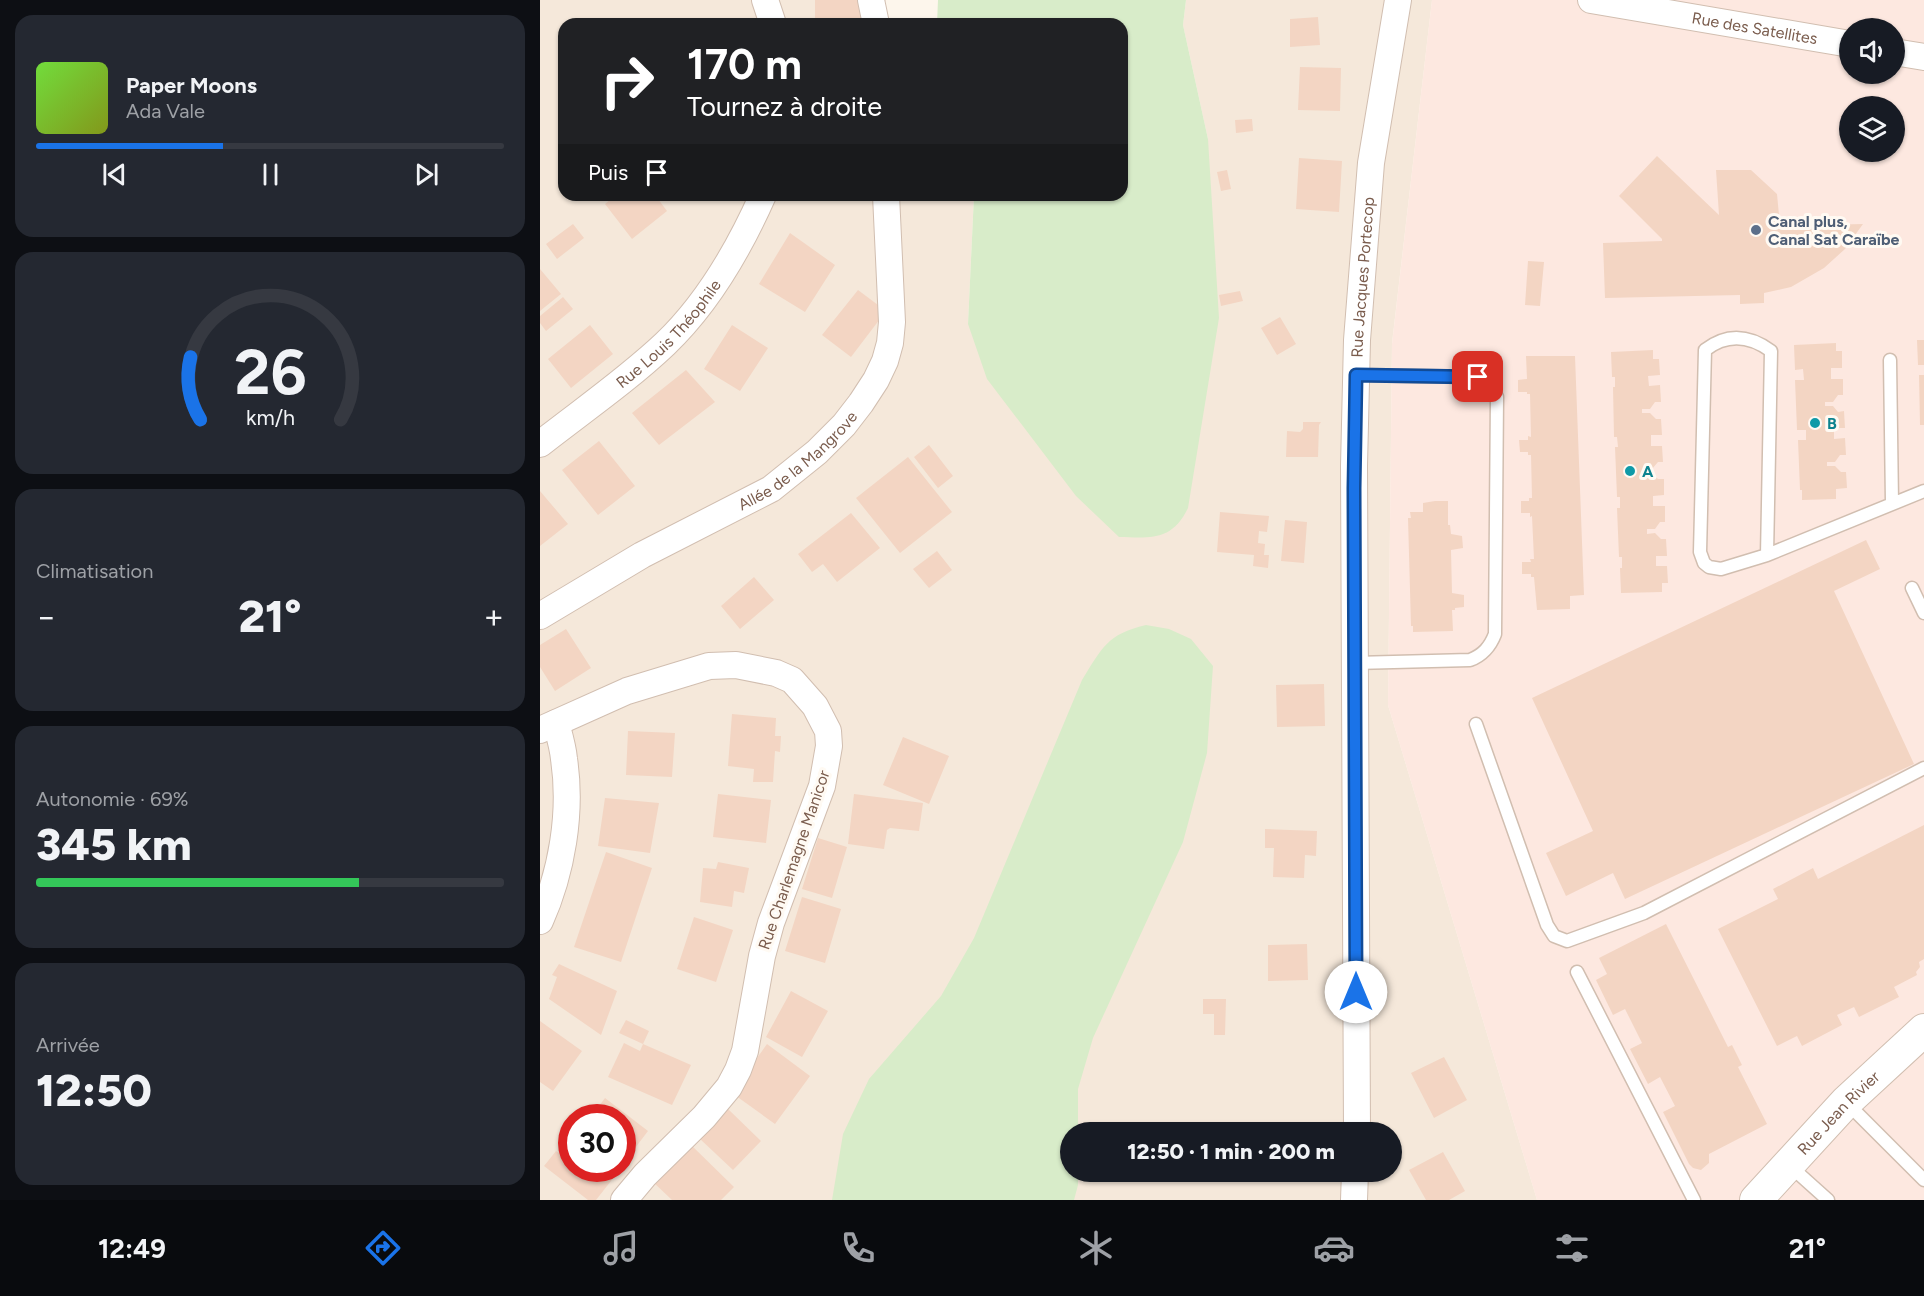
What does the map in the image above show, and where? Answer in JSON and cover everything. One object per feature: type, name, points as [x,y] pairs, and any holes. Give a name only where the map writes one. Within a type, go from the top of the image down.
[{"type":"street","points":[[765,0],[771,18]]},
{"type":"street","points":[[871,0],[875,18]]},
{"type":"street","name":"Rue Jacques Portecop","points":[[1357,1122],[1354,466],[1356,375],[1364,234],[1371,163],[1398,0]]},
{"type":"street","name":"Rue des Satellites","points":[[1591,0],[1839,42]]},
{"type":"street","points":[[1905,54],[1924,57]]},
{"type":"street","name":"Rue Louis Théophile","points":[[540,444],[640,365],[666,343],[686,321],[726,266],[760,201]]},
{"type":"street","name":"Allée de la Mangrove","points":[[540,616],[642,555],[771,489],[816,452],[850,418],[876,380],[890,343],[891,300],[886,201]]},
{"type":"street","name":"Rue Charlemagne Manicor","points":[[548,726],[627,691],[709,666],[736,665],[776,673],[792,680],[815,706],[828,731],[829,746],[822,786],[771,923],[762,956],[746,1051],[738,1070],[729,1087],[704,1117],[645,1175],[624,1200]]},
{"type":"street","points":[[540,921],[559,865],[568,797],[564,758],[548,726]]},
{"type":"street","name":"Rue Jean Rivier","points":[[1756,1200],[1846,1102],[1924,1030]]},
{"type":"street","points":[[1354,1200],[1355,1182]]},
{"type":"lane","points":[[1767,555],[1771,351],[1758,342],[1725,338],[1713,343],[1705,350],[1700,552],[1704,563],[1709,567],[1721,569],[1767,555],[1924,491]]},
{"type":"lane","points":[[1890,360],[1892,503]]},
{"type":"lane","points":[[1355,663],[1470,660],[1479,657],[1491,643],[1495,634],[1497,409],[1497,397],[1493,388],[1478,377],[1356,375]]},
{"type":"lane","points":[[1912,588],[1924,613]]},
{"type":"lane","points":[[1476,724],[1547,925],[1554,936],[1567,941],[1644,913],[1924,768]]},
{"type":"lane","points":[[1577,972],[1694,1200]]},
{"type":"lane","points":[[1846,1102],[1924,1180]]},
{"type":"lane","points":[[1788,1164],[1828,1200]]},
{"type":"shaded area","points":[[540,0],[886,0],[880,11],[885,18],[558,18],[558,201],[974,201],[968,324],[1208,139],[1183,25],[1186,0],[1432,0],[1392,343],[1388,705],[1537,1200],[540,1200]]},
{"type":"shaded area","points":[[1432,0],[1924,0],[1924,1200],[1537,1200],[1388,705],[1392,344]]},
{"type":"green space","points":[[938,0],[1186,0],[1183,25],[1208,139],[1219,318],[1188,508],[1182,519],[1168,532],[1151,537],[1119,537],[1076,496],[987,379],[968,324],[974,201],[1128,201],[1128,18],[937,18]]},
{"type":"green space","points":[[1146,625],[1169,629],[1191,639],[1213,666],[1207,753],[1183,842],[1093,1038],[1078,1089],[1078,1122],[1060,1122],[1060,1182],[1078,1182],[1074,1200],[832,1200],[843,1134],[869,1079],[941,996],[974,938],[1082,680],[1107,644],[1122,633]]},
{"type":"building","points":[[815,0],[867,0],[866,18],[815,18]]},
{"type":"building","points":[[1318,17],[1320,45],[1290,47],[1290,19]]},
{"type":"building","points":[[1300,67],[1341,68],[1340,111],[1298,110]]},
{"type":"building","points":[[1252,119],[1253,131],[1236,133],[1235,120]]},
{"type":"building","name":"Canal plus, Canal Sat Caraïbe","points":[[1657,156],[1719,215],[1716,170],[1751,170],[1777,194],[1780,226],[1863,224],[1845,249],[1824,268],[1791,287],[1764,293],[1764,303],[1740,304],[1740,295],[1605,298],[1603,243],[1662,241],[1619,196]]},
{"type":"building","points":[[1299,158],[1342,161],[1339,212],[1296,209]]},
{"type":"building","points":[[1227,170],[1231,189],[1221,191],[1217,172]]},
{"type":"building","points":[[609,201],[660,201],[667,211],[632,239],[605,204]]},
{"type":"building","points":[[573,224],[584,238],[557,259],[546,244]]},
{"type":"building","points":[[790,233],[835,265],[805,312],[759,284]]},
{"type":"building","points":[[1528,261],[1544,262],[1540,306],[1525,305]]},
{"type":"building","points":[[540,269],[561,294],[540,311]]},
{"type":"building","points":[[858,290],[886,311],[851,357],[822,335]]},
{"type":"building","points":[[1240,291],[1243,301],[1221,306],[1219,295]]},
{"type":"building","points":[[563,297],[573,309],[546,331],[540,323],[540,316]]},
{"type":"building","points":[[1280,317],[1296,344],[1277,355],[1261,328]]},
{"type":"building","points":[[590,325],[613,354],[571,388],[548,359]]},
{"type":"building","points":[[732,325],[768,348],[740,391],[704,369]]},
{"type":"building","points":[[1917,340],[1924,340],[1924,365],[1918,365]]},
{"type":"building","name":"B","points":[[1836,343],[1836,351],[1842,351],[1842,368],[1831,368],[1831,379],[1843,379],[1843,395],[1838,395],[1833,402],[1825,402],[1825,406],[1833,406],[1838,412],[1844,411],[1845,428],[1834,428],[1834,439],[1845,438],[1846,455],[1840,455],[1835,462],[1827,462],[1827,466],[1835,466],[1841,472],[1846,472],[1847,488],[1836,489],[1836,499],[1802,500],[1798,440],[1806,440],[1806,430],[1797,430],[1795,380],[1804,380],[1803,369],[1795,370],[1794,345]]},
{"type":"building","name":"A","points":[[1653,350],[1653,359],[1659,359],[1660,375],[1648,376],[1649,386],[1660,385],[1661,402],[1655,402],[1650,409],[1642,409],[1642,413],[1650,413],[1656,419],[1661,419],[1662,435],[1651,435],[1651,446],[1662,446],[1663,462],[1658,462],[1652,469],[1645,469],[1645,473],[1652,473],[1658,479],[1664,479],[1664,495],[1653,496],[1653,506],[1665,506],[1665,522],[1660,522],[1655,529],[1647,529],[1647,534],[1655,533],[1661,539],[1666,539],[1667,556],[1656,556],[1656,566],[1667,566],[1668,583],[1662,583],[1662,592],[1621,593],[1622,557],[1619,557],[1617,508],[1620,508],[1620,497],[1617,497],[1615,447],[1618,447],[1617,437],[1614,437],[1613,387],[1615,387],[1615,377],[1612,377],[1611,352]]},
{"type":"building","points":[[1526,356],[1575,356],[1584,595],[1570,596],[1570,609],[1537,610],[1534,577],[1531,577],[1531,574],[1522,574],[1522,562],[1531,562],[1530,559],[1534,559],[1532,516],[1530,517],[1530,513],[1521,513],[1521,501],[1529,501],[1529,498],[1532,498],[1531,455],[1528,455],[1528,452],[1520,452],[1519,440],[1528,440],[1528,436],[1531,437],[1530,394],[1518,392],[1518,380],[1527,379]]},
{"type":"building","points":[[686,370],[715,402],[659,445],[632,413]]},
{"type":"building","points":[[1919,375],[1924,375],[1924,425],[1920,425]]},
{"type":"building","points":[[1303,422],[1321,422],[1318,457],[1286,457],[1287,431],[1300,432],[1303,429]]},
{"type":"building","points":[[599,441],[635,486],[598,515],[562,470]]},
{"type":"building","points":[[929,445],[953,476],[938,488],[914,457]]},
{"type":"building","points":[[908,457],[952,512],[900,553],[856,498]]},
{"type":"building","points":[[540,491],[568,524],[540,546]]},
{"type":"building","points":[[1448,501],[1448,525],[1450,525],[1451,534],[1462,536],[1463,548],[1451,550],[1452,593],[1464,595],[1464,607],[1452,610],[1453,631],[1413,632],[1408,518],[1411,518],[1410,512],[1423,512],[1423,503]]},
{"type":"building","points":[[1220,512],[1269,516],[1267,532],[1259,531],[1258,543],[1265,544],[1264,555],[1269,555],[1268,568],[1253,566],[1254,555],[1217,552]]},
{"type":"building","points":[[851,513],[880,548],[837,582],[823,564],[812,572],[798,554]]},
{"type":"building","points":[[1285,520],[1307,522],[1304,563],[1281,561]]},
{"type":"building","points":[[1866,540],[1880,569],[1834,591],[1914,764],[1625,899],[1613,873],[1566,896],[1546,853],[1593,831],[1532,698]]},
{"type":"building","points":[[937,551],[952,570],[929,588],[913,569]]},
{"type":"building","points":[[754,577],[774,600],[740,629],[721,606]]},
{"type":"building","points":[[566,629],[591,668],[555,691],[540,667],[540,645]]},
{"type":"building","points":[[1324,684],[1325,726],[1277,727],[1276,685]]},
{"type":"building","points":[[732,714],[776,718],[775,736],[781,736],[780,752],[775,751],[773,782],[753,782],[754,769],[728,766]]},
{"type":"building","points":[[628,731],[675,733],[672,777],[626,775]]},
{"type":"building","points":[[903,737],[949,756],[929,804],[883,785]]},
{"type":"building","points":[[718,794],[771,800],[766,843],[713,837]]},
{"type":"building","points":[[854,794],[923,803],[919,831],[890,828],[887,830],[884,849],[848,844]]},
{"type":"building","points":[[605,798],[659,803],[650,853],[598,846]]},
{"type":"building","points":[[1924,825],[1924,959],[1919,962],[1917,975],[1894,987],[1899,997],[1859,1017],[1854,1007],[1837,1015],[1842,1025],[1802,1046],[1797,1036],[1777,1046],[1718,929],[1778,899],[1773,889],[1813,868],[1818,879]]},
{"type":"building","points":[[1265,829],[1317,831],[1316,856],[1305,855],[1304,878],[1273,877],[1274,848],[1265,848]]},
{"type":"building","points":[[818,838],[847,847],[832,898],[802,889]]},
{"type":"building","points":[[606,852],[652,868],[621,962],[574,947]]},
{"type":"building","points":[[718,862],[749,868],[744,893],[734,891],[732,907],[700,902],[703,868],[716,869]]},
{"type":"building","points":[[802,897],[841,909],[825,963],[785,951]]},
{"type":"building","points":[[694,917],[733,930],[716,982],[677,969]]},
{"type":"building","points":[[1666,924],[1728,1047],[1732,1045],[1742,1065],[1738,1067],[1767,1124],[1709,1154],[1709,1163],[1701,1170],[1689,1164],[1663,1112],[1675,1106],[1660,1077],[1648,1084],[1630,1049],[1642,1043],[1625,1009],[1613,1015],[1596,980],[1607,974],[1599,958]]},
{"type":"building","points":[[1307,944],[1308,980],[1268,981],[1268,945]]},
{"type":"building","points":[[559,964],[617,991],[601,1035],[549,999],[557,977],[552,975]]},
{"type":"building","points":[[791,991],[828,1011],[802,1057],[766,1037]]},
{"type":"building","points":[[1203,999],[1226,999],[1225,1035],[1214,1035],[1214,1014],[1203,1014]]},
{"type":"building","points":[[626,1020],[649,1031],[643,1044],[619,1033]]},
{"type":"building","points":[[540,1021],[582,1051],[553,1091],[540,1082]]},
{"type":"building","points":[[624,1043],[640,1051],[643,1044],[691,1065],[672,1105],[608,1077]]},
{"type":"building","points":[[767,1044],[810,1076],[775,1124],[732,1093]]},
{"type":"building","points":[[1444,1057],[1467,1100],[1434,1118],[1411,1073]]},
{"type":"building","points":[[605,1098],[613,1104],[600,1104]]},
{"type":"building","points":[[728,1109],[761,1141],[733,1170],[699,1138]]},
{"type":"building","points":[[636,1122],[648,1131],[636,1147]]},
{"type":"building","points":[[689,1143],[734,1187],[721,1200],[672,1200],[652,1181]]},
{"type":"building","points":[[556,1151],[558,1152],[558,1177],[544,1166]]},
{"type":"building","points":[[1443,1152],[1465,1191],[1449,1200],[1426,1200],[1409,1170]]},
{"type":"building","points":[[565,1182],[610,1182],[596,1200],[588,1200]]},
{"type":"place","name":"Canal plus, Canal Sat Caraïbe","points":[[1756,230]]},
{"type":"place","name":"B","points":[[1815,423]]},
{"type":"place","name":"A","points":[[1630,471]]},
{"type":"route","points":[[1356,992],[1354,488],[1356,375],[1478,377]]}]
